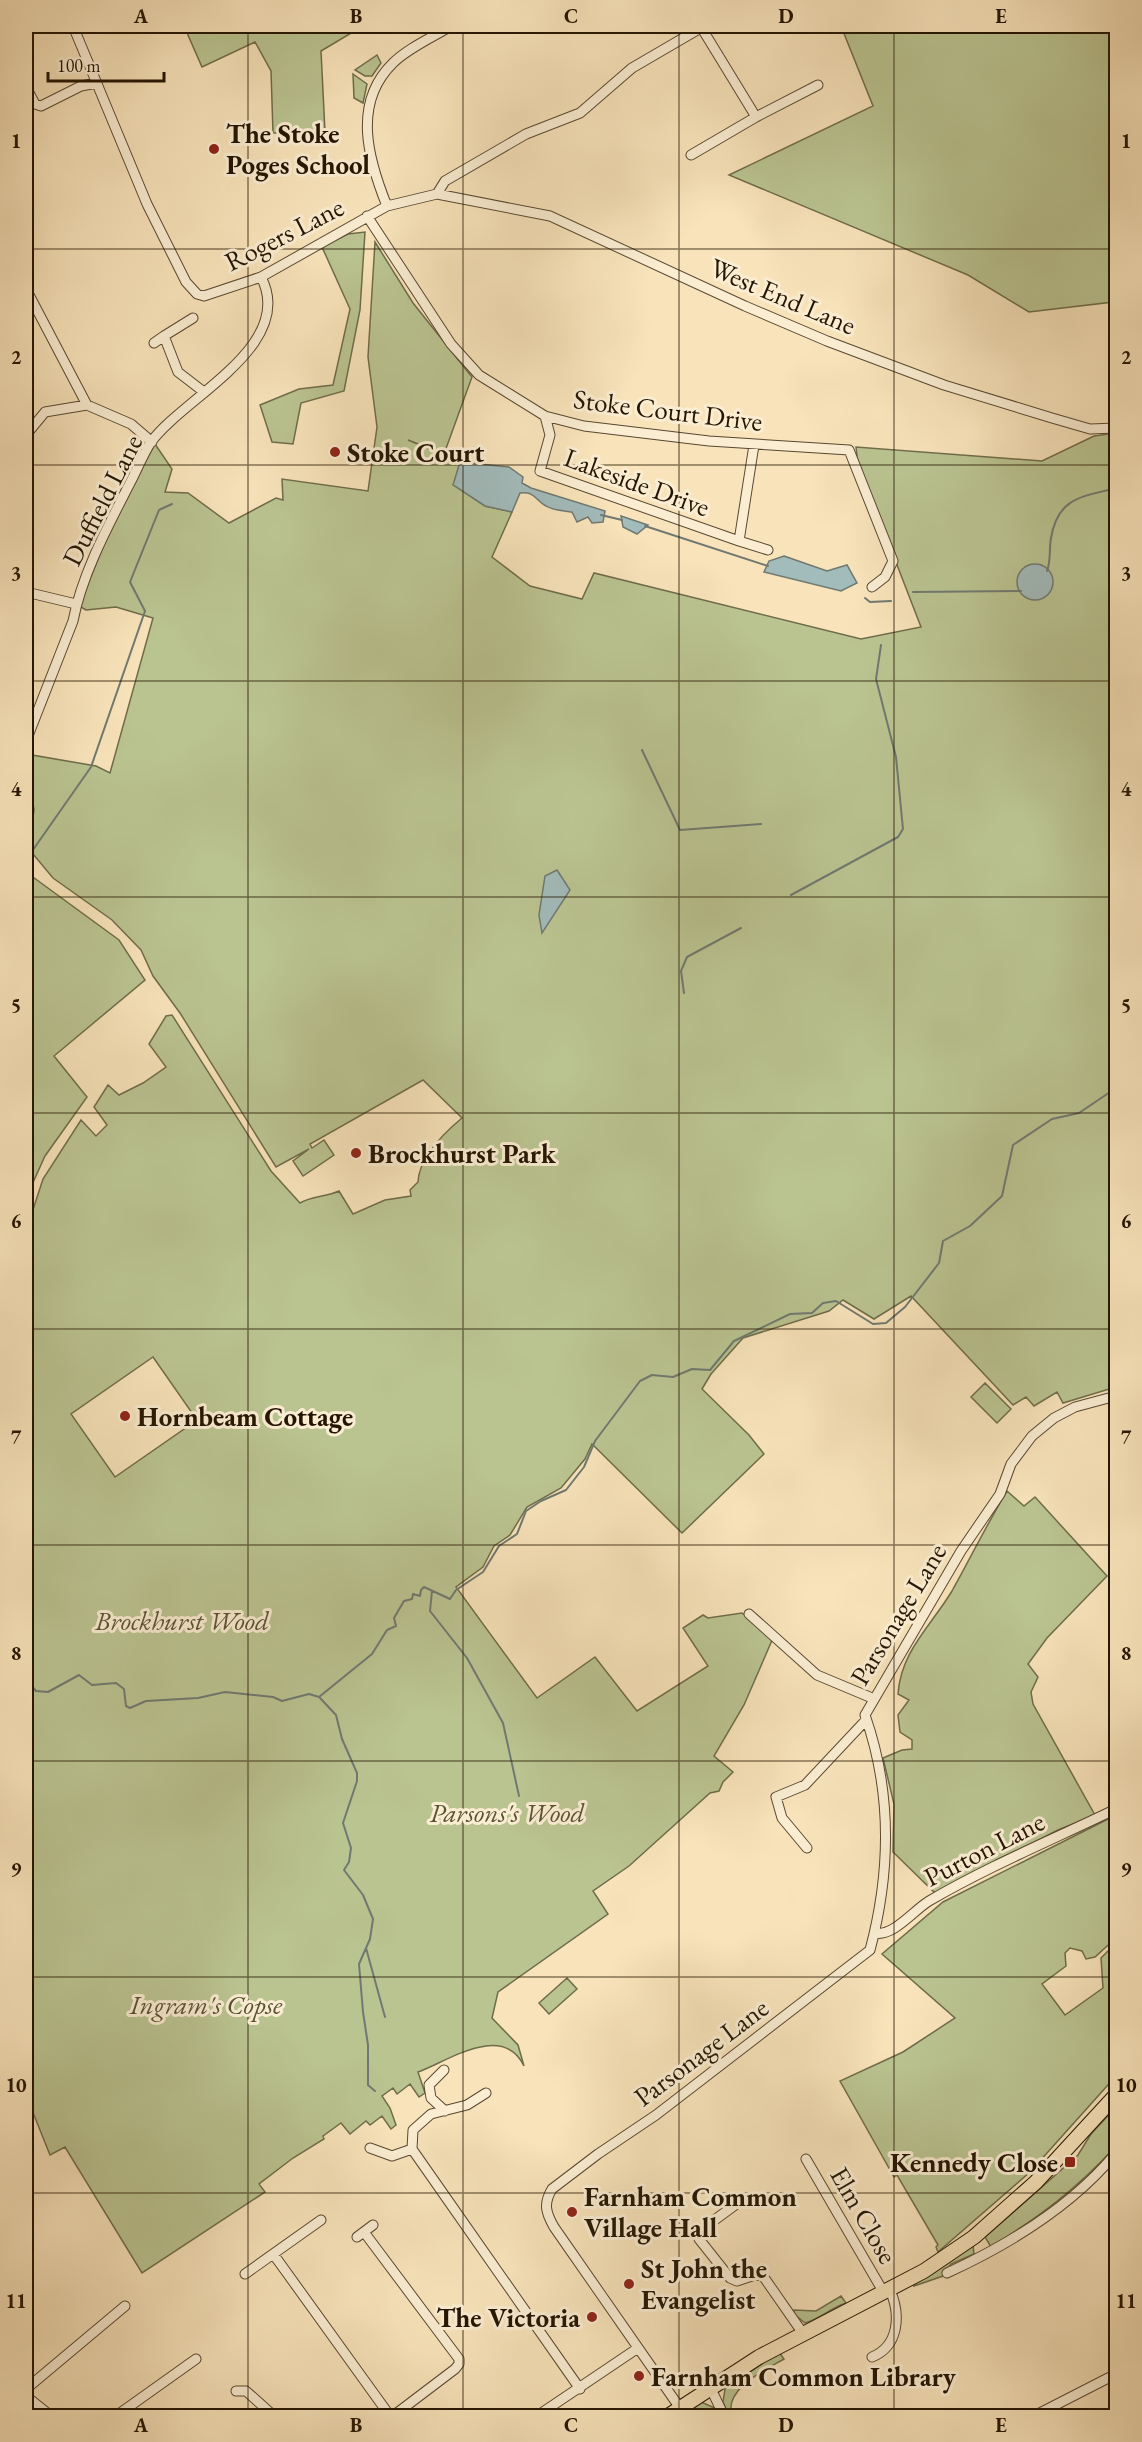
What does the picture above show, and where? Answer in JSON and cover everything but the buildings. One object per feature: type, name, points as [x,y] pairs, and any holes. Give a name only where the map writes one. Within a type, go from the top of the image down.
[{"type":"main road","points":[[674,2412],[802,2332],[924,2271],[974,2237],[1036,2182],[1116,2095]]},
{"type":"street","name":"Rogers Lane","points":[[73,26],[126,157],[191,288],[204,296],[261,277],[387,206],[437,194]]},
{"type":"street","points":[[387,206],[371,167],[366,117],[375,86],[393,62],[451,26]]},
{"type":"street","points":[[437,194],[445,181],[526,134],[580,113],[632,68],[703,26],[756,117]]},
{"type":"street","points":[[26,87],[35,104],[41,106],[81,86],[96,82]]},
{"type":"street","points":[[691,155],[756,117],[818,85]]},
{"type":"street","name":"West End Lane","points":[[437,194],[550,216],[745,306],[827,341],[944,385],[1090,429],[1116,428]]},
{"type":"street","name":"Stoke Court Drive","points":[[367,216],[451,344],[478,375],[545,416],[584,426],[754,445],[849,450],[892,561],[884,582],[872,587]]},
{"type":"street","name":"Duffield Lane","points":[[26,741],[73,621],[76,604],[111,520],[152,442],[204,392],[228,374],[258,336],[270,304],[267,287],[261,277]]},
{"type":"street","points":[[26,289],[87,405]]},
{"type":"street","points":[[154,343],[193,318]]},
{"type":"street","points":[[164,336],[178,372],[204,392]]},
{"type":"street","points":[[26,435],[45,412],[87,405],[131,424],[152,442]]},
{"type":"street","name":"Lakeside Drive","points":[[545,416],[550,435],[540,471],[768,550]]},
{"type":"street","name":"Lakeside Drive","points":[[739,541],[754,445]]},
{"type":"street","points":[[26,592],[76,604]]},
{"type":"street","name":"Parsonage Lane","points":[[638,2348],[554,2228],[545,2206],[548,2196],[552,2189],[598,2154],[656,2115],[870,1950],[875,1933],[887,1825],[885,1802],[865,1714],[872,1698],[961,1551],[1000,1494],[1011,1464],[1032,1436],[1054,1418],[1075,1407],[1116,1396]]},
{"type":"street","points":[[749,1614],[817,1675],[872,1698]]},
{"type":"street","points":[[807,1848],[782,1818],[776,1797],[805,1785],[866,1720]]},
{"type":"street","name":"Purton Lane","points":[[875,1933],[888,1931],[926,1903],[960,1884],[1116,1809]]},
{"type":"street","points":[[444,2070],[429,2085],[431,2098],[445,2111]]},
{"type":"street","points":[[486,2093],[467,2105],[431,2114],[413,2130],[412,2149],[580,2389]]},
{"type":"street","points":[[370,2148],[392,2156],[412,2149]]},
{"type":"street","points":[[947,2273],[984,2254],[1059,2207],[1116,2153]]},
{"type":"street","name":"Elm Close","points":[[806,2159],[887,2291]]},
{"type":"street","points":[[735,2205],[701,2230],[699,2238],[730,2278],[737,2281],[755,2275],[763,2276],[802,2332]]},
{"type":"street","points":[[245,2274],[314,2230],[321,2220]]},
{"type":"street","points":[[274,2255],[392,2416],[459,2364],[459,2359],[361,2234],[373,2224]]},
{"type":"street","points":[[974,2237],[984,2254]]},
{"type":"street","points":[[872,2357],[891,2345],[894,2337],[896,2307],[887,2291]]},
{"type":"street","points":[[26,2389],[125,2306]]},
{"type":"street","points":[[537,2416],[638,2348],[674,2412]]},
{"type":"street","points":[[116,2416],[195,2359]]},
{"type":"street","points":[[1034,2416],[1116,2376]]},
{"type":"street","points":[[236,2391],[248,2386],[274,2416]]},
{"type":"street","points":[[711,2389],[724,2416]]},
{"type":"street","points":[[26,2396],[51,2416]]},
{"type":"green space","points":[[184,26],[363,26],[321,51],[325,132],[273,133],[271,71],[255,42],[202,67]]},
{"type":"green space","points":[[841,26],[1116,26],[1116,284],[1111,285],[1113,302],[1029,312],[968,275],[729,175],[873,106]]},
{"type":"green space","points":[[377,55],[381,63],[372,76],[365,76],[355,70]]},
{"type":"green space","points":[[353,74],[367,84],[363,103],[354,98]]},
{"type":"green space","points":[[365,232],[360,310],[344,391],[301,403],[293,444],[272,442],[260,405],[299,389],[333,385],[350,309],[322,247],[348,234]]},
{"type":"green space","points":[[375,242],[413,303],[472,377],[444,454],[408,440],[460,462],[454,485],[485,506],[512,512],[492,557],[530,586],[582,599],[594,573],[861,639],[921,627],[858,464],[856,447],[1042,461],[1094,436],[1116,433],[1116,1314],[1114,1316],[1116,1320],[1116,1387],[1063,1403],[1057,1392],[1034,1406],[1026,1397],[1013,1405],[911,1296],[874,1319],[843,1300],[829,1311],[743,1338],[711,1374],[702,1389],[749,1435],[764,1454],[682,1533],[592,1444],[585,1459],[561,1488],[527,1507],[510,1535],[494,1546],[483,1567],[456,1587],[537,1698],[595,1657],[637,1711],[708,1666],[683,1628],[703,1615],[708,1618],[742,1613],[773,1638],[744,1705],[714,1756],[733,1772],[723,1782],[719,1791],[710,1793],[629,1866],[593,1891],[608,1914],[498,1992],[492,2018],[518,2045],[524,2066],[515,2053],[503,2047],[489,2046],[474,2048],[418,2072],[425,2093],[419,2097],[410,2084],[397,2094],[393,2088],[382,2096],[390,2108],[396,2125],[391,2129],[382,2116],[370,2125],[366,2121],[350,2134],[341,2123],[323,2136],[324,2139],[293,2158],[259,2184],[265,2192],[142,2273],[65,2147],[50,2155],[32,2110],[26,2102],[26,1231],[43,1179],[81,1120],[96,1136],[107,1125],[94,1107],[108,1085],[119,1095],[143,1083],[166,1067],[149,1044],[166,1016],[172,1015],[271,1171],[300,1203],[339,1191],[353,1214],[385,1200],[411,1196],[410,1190],[418,1182],[419,1173],[428,1155],[440,1138],[462,1118],[423,1080],[310,1144],[312,1148],[324,1140],[334,1155],[303,1176],[293,1161],[309,1149],[276,1167],[180,1013],[153,976],[141,950],[112,920],[53,878],[28,848],[34,810],[26,754],[96,766],[110,773],[153,618],[116,607],[86,610],[79,606],[113,522],[155,444],[172,469],[165,492],[188,493],[229,523],[276,498],[283,500],[282,479],[368,491],[377,427],[368,357]],"holes":[[[153,1357],[197,1420],[115,1477],[71,1414]]]},
{"type":"green space","points":[[26,872],[119,940],[145,980],[54,1056],[87,1097],[45,1156],[26,1198]]},
{"type":"green space","points":[[985,1383],[1011,1409],[997,1423],[971,1397]]},
{"type":"green space","points":[[1007,1491],[1024,1506],[1035,1497],[1107,1576],[1047,1638],[1028,1664],[1038,1677],[1031,1692],[1033,1704],[1095,1815],[1058,1830],[935,1893],[893,1852],[894,1804],[883,1758],[902,1750],[912,1749],[912,1740],[900,1732],[898,1715],[909,1700],[898,1694],[905,1665],[918,1640],[952,1591]]},
{"type":"green space","points":[[1116,1815],[1116,1938],[1095,1957],[1086,1959],[1082,1951],[1070,1948],[1065,1953],[1066,1966],[1042,1984],[1065,2015],[1103,1988],[1101,1958],[1116,1943],[1116,2076],[1030,2172],[938,2252],[936,2247],[938,2245],[897,2175],[894,2177],[840,2081],[903,2052],[955,2018],[882,1954],[943,1902]]},
{"type":"green space","points":[[567,1978],[577,1989],[549,2014],[539,2003]]},
{"type":"green space","points":[[1116,2107],[1116,2146],[1087,2176],[1057,2201],[991,2247],[985,2237],[1078,2155],[1091,2134]]},
{"type":"green space","points":[[968,2246],[973,2246],[974,2254],[951,2264],[943,2276],[914,2286],[915,2282]]},
{"type":"green space","points":[[841,2296],[846,2303],[805,2323],[794,2314],[794,2310],[816,2311]]},
{"type":"green space","points":[[779,2352],[784,2359],[739,2389],[731,2406],[732,2416],[729,2416],[723,2402],[725,2389]]},
{"type":"green space","points":[[701,2402],[715,2408],[719,2416],[683,2416]]},
{"type":"water","points":[[460,462],[509,467],[523,477],[522,483],[531,488],[605,511],[603,522],[592,523],[588,517],[577,522],[572,512],[549,507],[525,493],[520,493],[512,512],[485,506],[453,485]]},
{"type":"water","points":[[621,516],[648,525],[637,534],[623,527]]},
{"type":"water","points":[[784,556],[827,571],[847,565],[857,583],[841,591],[764,572],[769,561]]},
{"type":"water","points":[[1035,564],[1048,569],[1053,582],[1048,595],[1035,600],[1022,595],[1017,582],[1022,569]]},
{"type":"water","points":[[557,870],[570,890],[542,933],[539,915],[545,876]]},
{"type":"waterway","points":[[1047,571],[1051,538],[1059,514],[1073,501],[1116,488]]},
{"type":"waterway","points":[[28,857],[91,767],[145,611],[130,582],[159,510],[172,504]]},
{"type":"waterway","points":[[601,515],[622,520]]},
{"type":"waterway","points":[[645,526],[768,566]]},
{"type":"waterway","points":[[913,592],[1021,591]]},
{"type":"waterway","points":[[865,598],[870,602],[891,601]]},
{"type":"waterway","points":[[791,895],[898,837],[903,829],[896,757],[876,679],[881,645]]},
{"type":"waterway","points":[[642,750],[680,830],[761,824]]},
{"type":"waterway","points":[[684,993],[681,971],[687,957],[741,928]]},
{"type":"waterway","points":[[26,1689],[31,1685],[36,1691],[48,1692],[79,1675],[92,1685],[116,1683],[124,1689],[126,1706],[130,1708],[146,1701],[198,1698],[225,1692],[273,1697],[282,1701],[309,1694],[319,1697],[372,1654],[387,1630],[396,1626],[394,1618],[404,1601],[412,1599],[413,1594],[420,1596],[424,1587],[450,1599],[456,1590],[483,1572],[499,1546],[517,1534],[526,1511],[541,1501],[566,1490],[584,1467],[595,1441],[640,1381],[652,1375],[673,1377],[692,1369],[710,1370],[734,1341],[790,1314],[812,1313],[823,1303],[836,1301],[873,1324],[886,1323],[905,1307],[939,1263],[943,1241],[970,1226],[1002,1196],[1013,1145],[1052,1119],[1079,1113],[1116,1088]]},
{"type":"waterway","points":[[432,1591],[430,1611],[467,1658],[503,1723],[519,1796]]},
{"type":"waterway","points":[[320,1698],[336,1715],[342,1739],[357,1773],[357,1781],[343,1823],[351,1848],[349,1862],[344,1870],[363,1895],[373,1919],[370,1939],[359,1964],[368,2045],[368,2085],[375,2091]]},
{"type":"waterway","points":[[366,1948],[385,2017]]},
{"type":"place","name":"The Stoke Poges School","points":[[214,149]]},
{"type":"place","name":"Stoke Court","points":[[335,452]]},
{"type":"place","name":"Brockhurst Park","points":[[356,1153]]},
{"type":"place","name":"Hornbeam Cottage","points":[[125,1416]]},
{"type":"place","name":"Kennedy Close","points":[[1070,2162]]},
{"type":"place","name":"Farnham Common Village Hall","points":[[572,2212]]},
{"type":"place","name":"St John the Evangelist","points":[[629,2284]]},
{"type":"place","name":"The Victoria","points":[[592,2317]]},
{"type":"place","name":"Farnham Common Library","points":[[639,2376]]},
{"type":"park label","name":"Brockhurst Wood","points":[[182,1620]]},
{"type":"park label","name":"Parsons's Wood","points":[[507,1812]]},
{"type":"park label","name":"Ingram's Copse","points":[[206,2004]]}]
